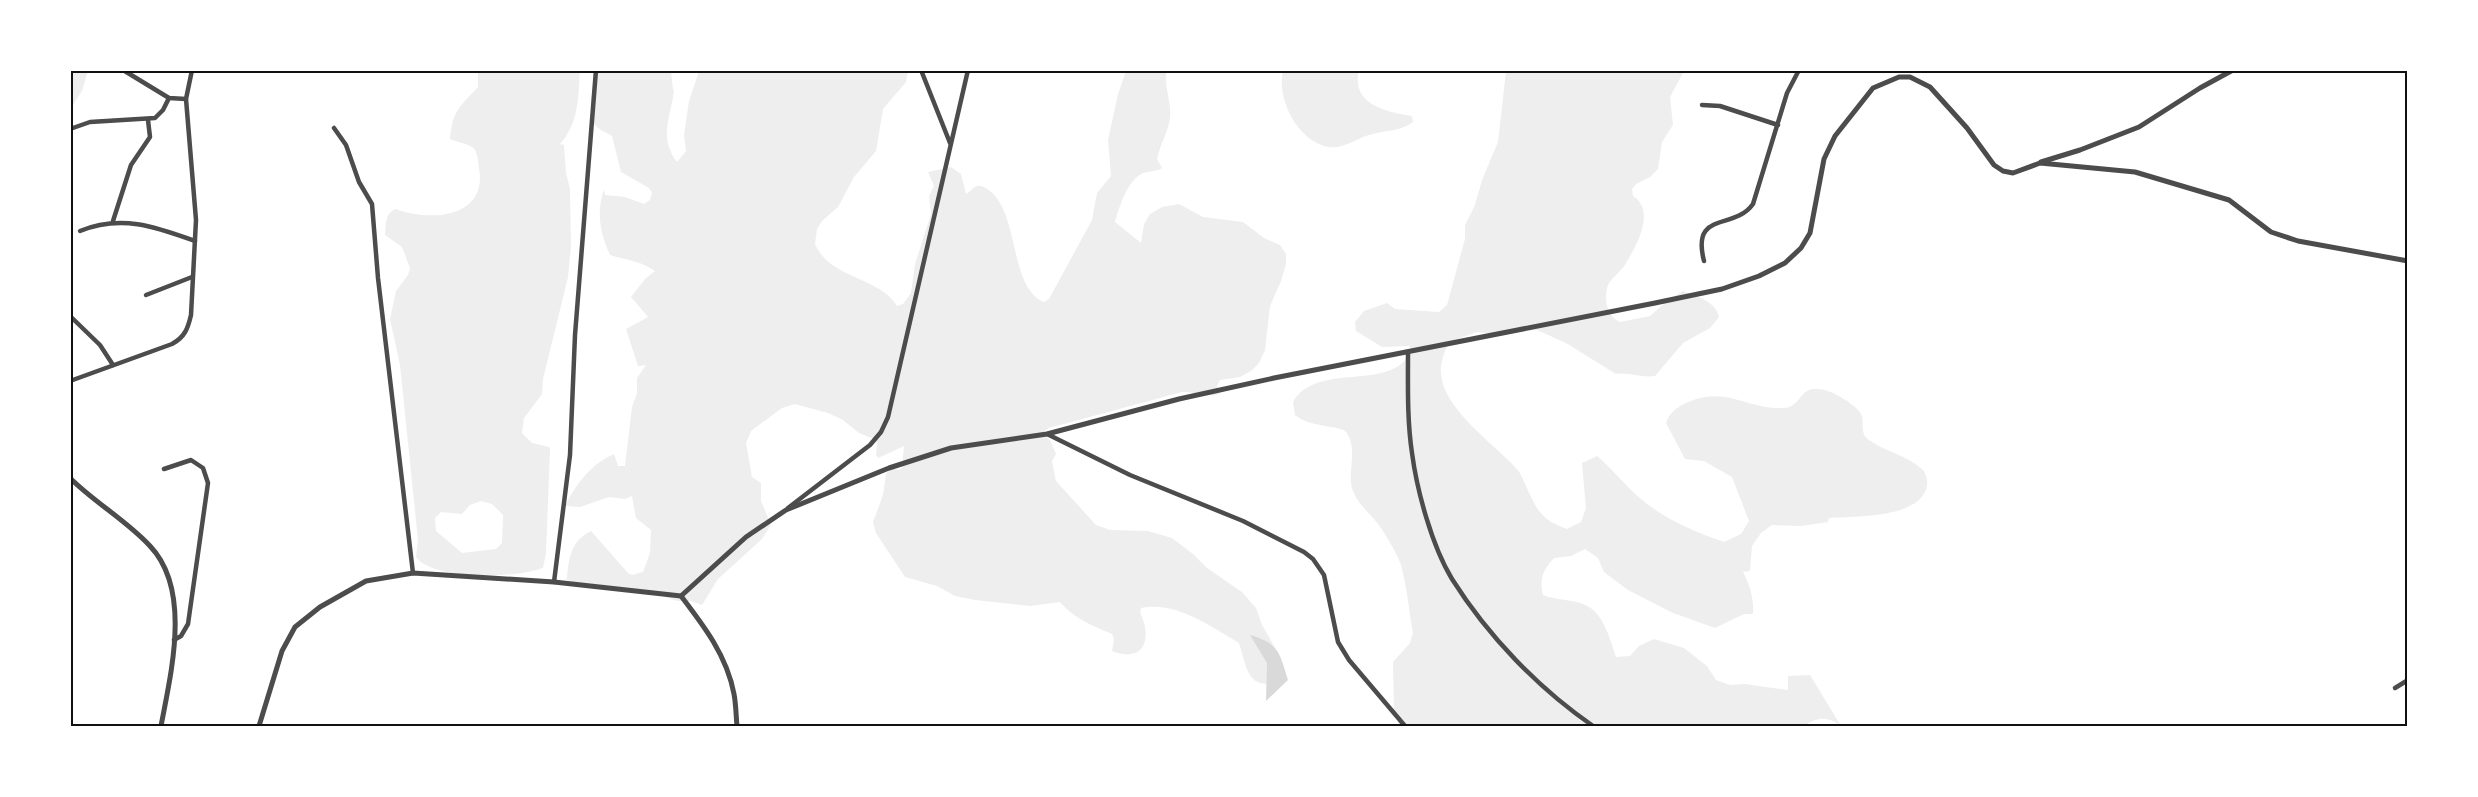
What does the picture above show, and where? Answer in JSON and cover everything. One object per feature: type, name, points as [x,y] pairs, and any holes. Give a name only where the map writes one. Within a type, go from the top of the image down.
[{"type":"street","points":[[123,70],[169,98],[186,99]]},
{"type":"street","points":[[70,381],[179,341],[189,326],[195,241],[195,201],[186,99],[192,70]]},
{"type":"street","points":[[554,582],[570,455],[575,335],[597,70]]},
{"type":"street","points":[[921,70],[950,143]]},
{"type":"street","points":[[681,596],[746,537],[786,510],[870,446],[881,432],[888,417],[968,70]]},
{"type":"street","points":[[1704,261],[1702,241],[1708,227],[1740,216],[1754,204],[1787,93],[1799,70]]},
{"type":"street","points":[[786,510],[889,468],[951,448],[1047,434],[1211,392],[1722,289],[1759,276],[1785,263],[1801,248],[1810,232],[1824,159],[1835,136],[1873,88],[1893,78],[1910,77],[1930,87],[1967,128],[1994,165],[2003,171],[2013,173],[2139,127],[2233,70]]},
{"type":"street","points":[[70,129],[90,122],[148,120],[159,114],[169,98]]},
{"type":"street","points":[[1702,105],[1720,106],[1779,125]]},
{"type":"street","points":[[113,221],[131,165],[148,141],[150,133],[148,120]]},
{"type":"street","points":[[334,128],[346,145],[359,182],[372,204],[378,278],[413,573]]},
{"type":"street","points":[[2040,163],[2117,170],[2161,179],[2229,200],[2271,231],[2298,241],[2408,261]]},
{"type":"street","points":[[80,231],[113,221],[156,227],[195,241]]},
{"type":"street","points":[[146,295],[192,277]]},
{"type":"street","points":[[70,316],[100,345],[113,365]]},
{"type":"street","points":[[1408,353],[1412,454],[1432,536],[1451,578],[1498,641],[1558,702],[1593,726]]},
{"type":"street","points":[[1047,434],[1130,475],[1243,521],[1304,552],[1313,559],[1324,575],[1338,642],[1349,660],[1405,726]]},
{"type":"street","points":[[164,469],[191,460],[203,468],[208,483],[188,624],[181,636],[174,640]]},
{"type":"street","points":[[70,477],[84,491],[132,528],[161,559],[167,572],[174,601],[174,640],[161,726]]},
{"type":"street","points":[[259,726],[282,651],[289,636],[301,621],[320,607],[366,582],[413,573],[554,582],[681,596],[720,651],[734,693],[737,726]]},
{"type":"street","points":[[2396,688],[2408,680]]},
{"type":"shaded area","points":[[71,70],[88,71],[82,91],[71,108]]},
{"type":"shaded area","points":[[1283,70],[1359,71],[1358,82],[1365,99],[1382,109],[1412,116],[1413,122],[1403,128],[1369,135],[1340,147],[1329,147],[1318,143],[1299,128],[1286,106],[1283,94]]},
{"type":"shaded area","points":[[478,71],[580,71],[574,119],[560,144],[564,145],[566,173],[570,189],[571,247],[568,277],[543,379],[542,394],[524,418],[522,433],[532,443],[550,449],[546,553],[543,568],[515,574],[457,574],[426,565],[416,557],[418,540],[400,365],[390,319],[396,291],[408,275],[410,268],[402,247],[385,235],[388,216],[396,209],[425,215],[454,212],[466,206],[475,197],[479,185],[477,154],[470,146],[450,139],[455,115],[478,87]],"holes":[[[481,501],[492,504],[503,515],[502,543],[496,549],[462,553],[436,531],[435,518],[441,512],[462,514],[470,505]]]},
{"type":"shaded area","points":[[597,71],[671,71],[674,90],[667,135],[671,153],[677,162],[686,151],[684,135],[689,101],[699,71],[908,71],[906,82],[883,109],[876,151],[854,177],[838,207],[822,221],[817,229],[815,244],[822,256],[832,265],[879,289],[897,306],[903,304],[911,293],[915,264],[931,214],[929,196],[934,186],[928,172],[951,167],[961,174],[966,194],[980,186],[990,191],[999,202],[1006,216],[1025,282],[1033,294],[1044,302],[1049,299],[1092,220],[1097,193],[1111,176],[1108,140],[1118,94],[1126,71],[1167,71],[1170,118],[1157,159],[1162,168],[1137,177],[1125,194],[1115,222],[1141,243],[1144,224],[1150,214],[1162,207],[1179,204],[1203,217],[1243,222],[1264,238],[1280,245],[1286,254],[1286,264],[1270,306],[1265,350],[1259,363],[1251,371],[1240,377],[1220,380],[1217,386],[1221,393],[1216,395],[1182,392],[1049,428],[1042,433],[1050,440],[1056,454],[1052,461],[1056,481],[1096,525],[1110,530],[1148,531],[1172,538],[1207,568],[1242,592],[1256,608],[1262,625],[1281,658],[1276,682],[1266,684],[1253,679],[1246,667],[1239,643],[1192,617],[1167,608],[1141,608],[1146,635],[1145,642],[1142,648],[1133,654],[1120,654],[1112,651],[1114,639],[1112,634],[1078,617],[1060,602],[1030,606],[975,600],[955,596],[937,586],[905,577],[876,533],[873,522],[883,495],[886,474],[891,468],[899,470],[902,468],[904,446],[878,458],[877,443],[874,439],[859,433],[843,420],[828,413],[795,404],[782,408],[751,431],[746,443],[752,477],[761,483],[761,501],[771,525],[762,539],[718,579],[702,605],[691,601],[677,601],[660,595],[582,585],[565,579],[572,550],[584,535],[591,531],[632,575],[643,572],[650,553],[651,530],[636,518],[632,496],[625,499],[609,497],[580,507],[565,506],[585,475],[598,463],[614,454],[618,466],[625,466],[632,407],[637,393],[637,378],[646,365],[638,366],[626,329],[648,317],[631,297],[645,279],[655,271],[639,263],[610,255],[604,239],[600,222],[600,206],[604,189],[605,195],[625,197],[644,204],[650,200],[652,193],[649,188],[621,172],[612,136],[593,122],[591,99]]},
{"type":"shaded area","points":[[1506,71],[1684,71],[1670,97],[1673,125],[1662,142],[1658,169],[1632,189],[1633,196],[1640,202],[1643,210],[1642,228],[1626,263],[1608,285],[1606,301],[1609,312],[1620,322],[1650,316],[1683,291],[1710,303],[1719,317],[1710,328],[1683,343],[1655,376],[1616,374],[1566,343],[1537,330],[1492,334],[1477,332],[1449,342],[1443,357],[1441,373],[1450,400],[1471,425],[1517,470],[1536,507],[1545,517],[1567,529],[1581,522],[1586,508],[1582,463],[1597,456],[1641,499],[1670,519],[1724,542],[1741,534],[1749,521],[1732,477],[1704,461],[1685,459],[1666,423],[1671,414],[1684,404],[1711,396],[1782,408],[1795,404],[1807,391],[1813,389],[1833,393],[1860,413],[1866,438],[1916,464],[1926,475],[1927,481],[1922,497],[1912,505],[1900,510],[1870,516],[1829,518],[1828,522],[1801,526],[1772,525],[1761,533],[1752,546],[1750,571],[1743,572],[1751,592],[1753,614],[1744,614],[1715,628],[1673,613],[1628,590],[1604,572],[1598,558],[1585,549],[1571,556],[1554,558],[1543,575],[1541,584],[1543,595],[1579,603],[1594,611],[1606,629],[1616,657],[1630,656],[1639,646],[1654,639],[1684,648],[1707,666],[1716,680],[1730,685],[1745,684],[1788,690],[1788,676],[1810,675],[1841,726],[1823,719],[1804,726],[1399,726],[1394,710],[1393,662],[1410,643],[1413,633],[1401,565],[1381,528],[1358,501],[1353,491],[1351,485],[1352,446],[1346,432],[1301,419],[1295,415],[1293,402],[1304,390],[1319,382],[1373,375],[1389,371],[1402,363],[1411,350],[1409,346],[1382,347],[1356,331],[1355,322],[1364,311],[1387,303],[1395,309],[1439,312],[1447,305],[1465,239],[1465,225],[1475,205],[1482,180],[1498,142]]},
{"type":"shaded area","points":[[1250,635],[1273,646],[1280,656],[1288,680],[1266,701],[1267,663]]}]
